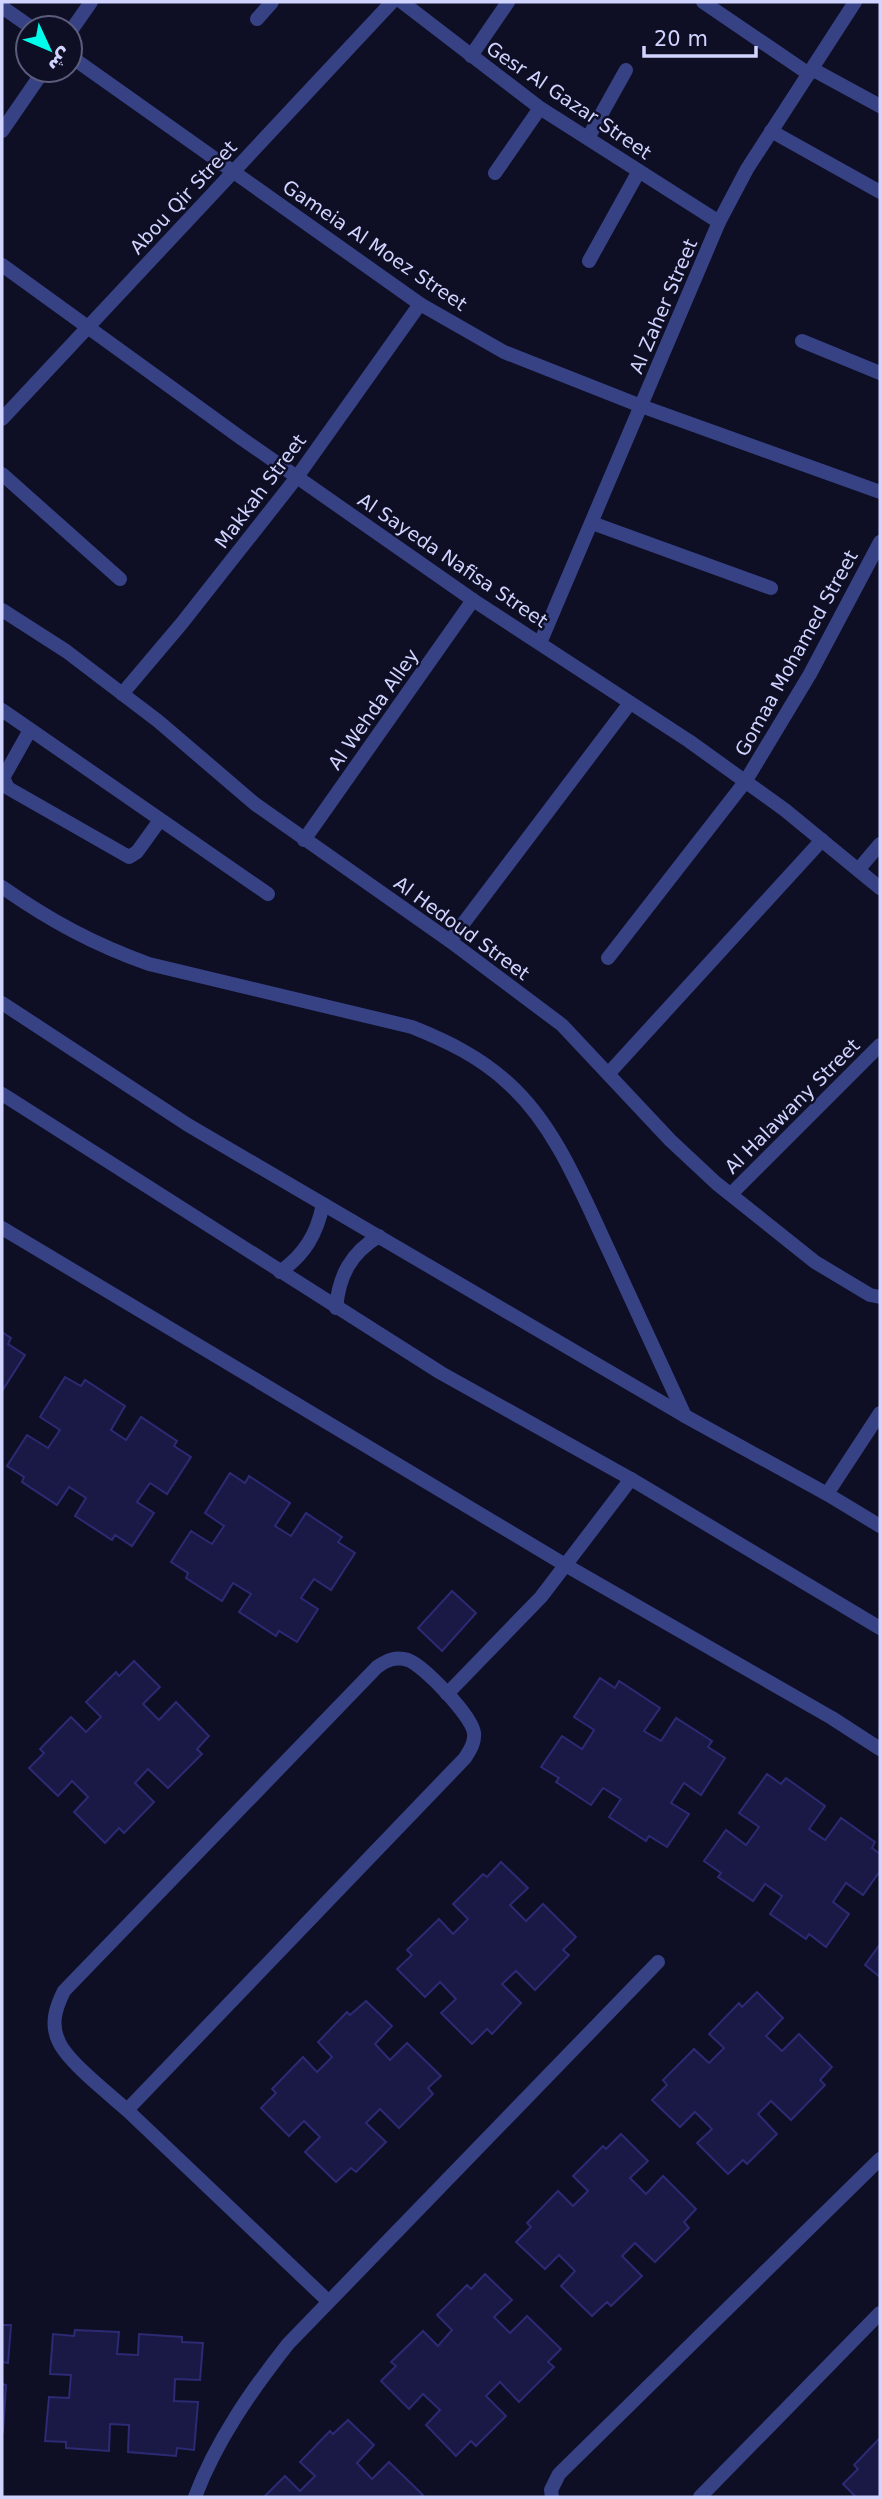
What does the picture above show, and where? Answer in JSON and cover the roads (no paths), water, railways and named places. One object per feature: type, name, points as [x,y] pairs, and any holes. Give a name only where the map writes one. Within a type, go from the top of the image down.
[{"type":"street","points":[[257,19],[272,2]]},
{"type":"street","name":"Abou Qir Street","points":[[2,419],[392,2]]},
{"type":"street","name":"Gesr Al Gazar Street","points":[[402,2],[540,107],[719,222]]},
{"type":"street","points":[[471,56],[508,2]]},
{"type":"street","points":[[703,2],[810,72],[880,106]]},
{"type":"street","name":"Al Zaher Street","points":[[540,643],[719,222],[747,169],[855,2]]},
{"type":"street","name":"Gameia Al Moez Street","points":[[84,66],[420,304],[504,352],[641,406],[880,492]]},
{"type":"street","points":[[588,138],[626,70]]},
{"type":"street","points":[[2,131],[34,84]]},
{"type":"street","points":[[495,173],[540,107]]},
{"type":"street","points":[[771,131],[880,192]]},
{"type":"street","points":[[589,261],[639,171]]},
{"type":"street","name":"Al Sayeda Nafisa Street","points":[[2,265],[473,600],[689,741],[785,810],[880,888]]},
{"type":"street","name":"Makkah Street","points":[[122,694],[182,623],[297,477],[420,304]]},
{"type":"street","points":[[802,341],[880,373]]},
{"type":"street","points":[[2,474],[120,579]]},
{"type":"street","points":[[592,523],[771,588]]},
{"type":"street","name":"Gomaa Mohamed Street","points":[[608,958],[745,782],[810,674],[880,542]]},
{"type":"street","name":"Al Wehda Alley","points":[[304,840],[473,600]]},
{"type":"street","name":"Al Hedoud Street","points":[[2,610],[66,651],[158,721],[255,804],[450,941],[562,1025],[670,1140],[731,1194],[815,1262],[877,1292]]},
{"type":"street","points":[[450,941],[630,703]]},
{"type":"street","points":[[2,710],[268,894]]},
{"type":"street","points":[[30,730],[3,778],[5,786],[129,857],[137,852],[160,820]]},
{"type":"street","points":[[609,1073],[822,840]]},
{"type":"street","points":[[858,870],[880,844]]},
{"type":"street","points":[[2,887],[52,921],[116,952],[161,967],[412,1027],[471,1055],[509,1083],[530,1107],[576,1179],[685,1416]]},
{"type":"street","points":[[2,1003],[188,1125],[685,1416],[880,1526]]},
{"type":"street","name":"Al Halawany Street","points":[[731,1194],[880,1045]]},
{"type":"street","points":[[2,1094],[441,1373],[631,1479],[880,1628]]},
{"type":"street","points":[[279,1272],[305,1250],[314,1236],[323,1204]]},
{"type":"street","points":[[2,1228],[567,1566],[832,1718],[880,1749]]},
{"type":"street","points":[[336,1308],[340,1282],[352,1258],[364,1245],[379,1236]]},
{"type":"street","points":[[827,1494],[880,1413]]},
{"type":"street","points":[[447,1694],[514,1627],[567,1566],[631,1479]]},
{"type":"street","points":[[127,2110],[472,1748],[472,1724],[466,1714],[409,1660],[387,1660],[377,1667],[64,1991],[56,2007],[54,2025],[59,2043],[70,2056],[328,2301]]},
{"type":"street","points":[[195,2497],[221,2441],[251,2390],[288,2344],[658,1962]]},
{"type":"street","points":[[552,2497],[551,2490],[559,2474],[880,2159]]},
{"type":"street","points":[[700,2497],[880,2313]]}]
